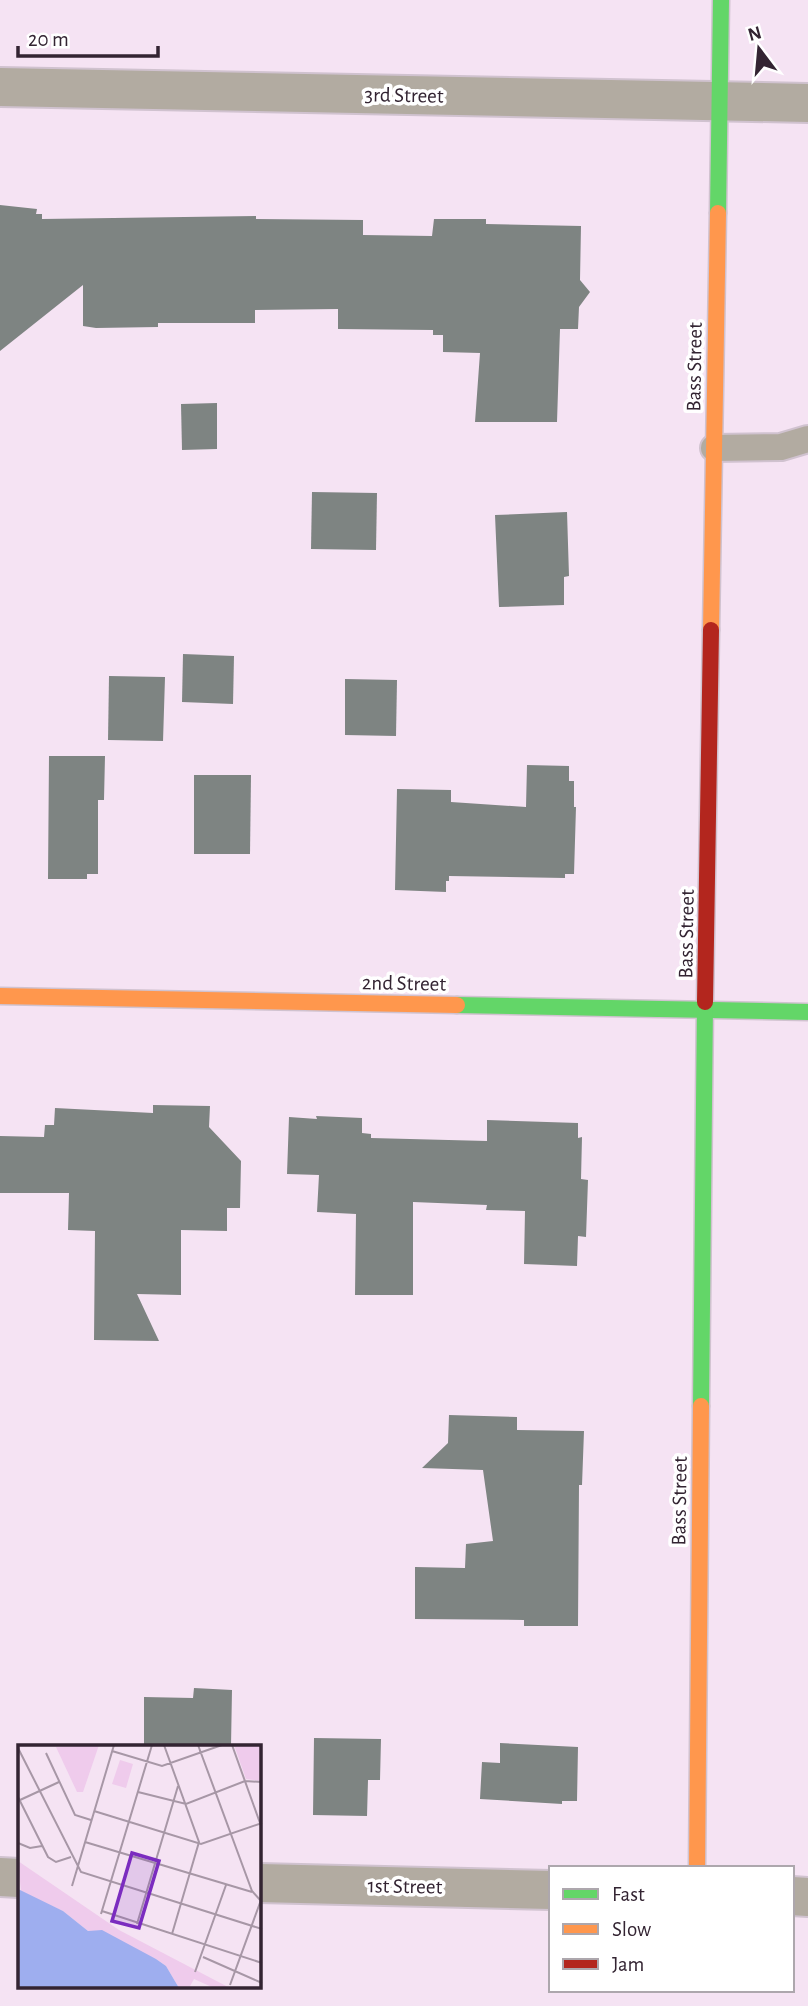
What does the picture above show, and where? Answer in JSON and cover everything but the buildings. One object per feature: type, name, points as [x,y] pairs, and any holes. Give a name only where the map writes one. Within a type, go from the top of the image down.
[{"type":"street","name":"Bass Street","points":[[697,1866],[705,1011],[721,0]]},
{"type":"street","name":"3rd Street","points":[[0,87],[808,103]]},
{"type":"street","name":"2nd Street","points":[[0,996],[808,1012]]},
{"type":"street","points":[[0,1877],[18,1878]]},
{"type":"street","name":"1st Street","points":[[261,1883],[549,1890]]},
{"type":"lane","points":[[714,448],[781,447],[808,439]]},
{"type":"traffic: fast","points":[[718,213],[721,0]]},
{"type":"traffic: fast","points":[[701,1406],[705,1002]]},
{"type":"traffic: fast","points":[[457,1005],[808,1012]]},
{"type":"traffic: slow","points":[[711,630],[718,213]]},
{"type":"traffic: slow","points":[[0,996],[457,1005]]},
{"type":"traffic: slow","points":[[697,1866],[701,1406]]},
{"type":"traffic: jam","points":[[705,1002],[711,630]]}]
